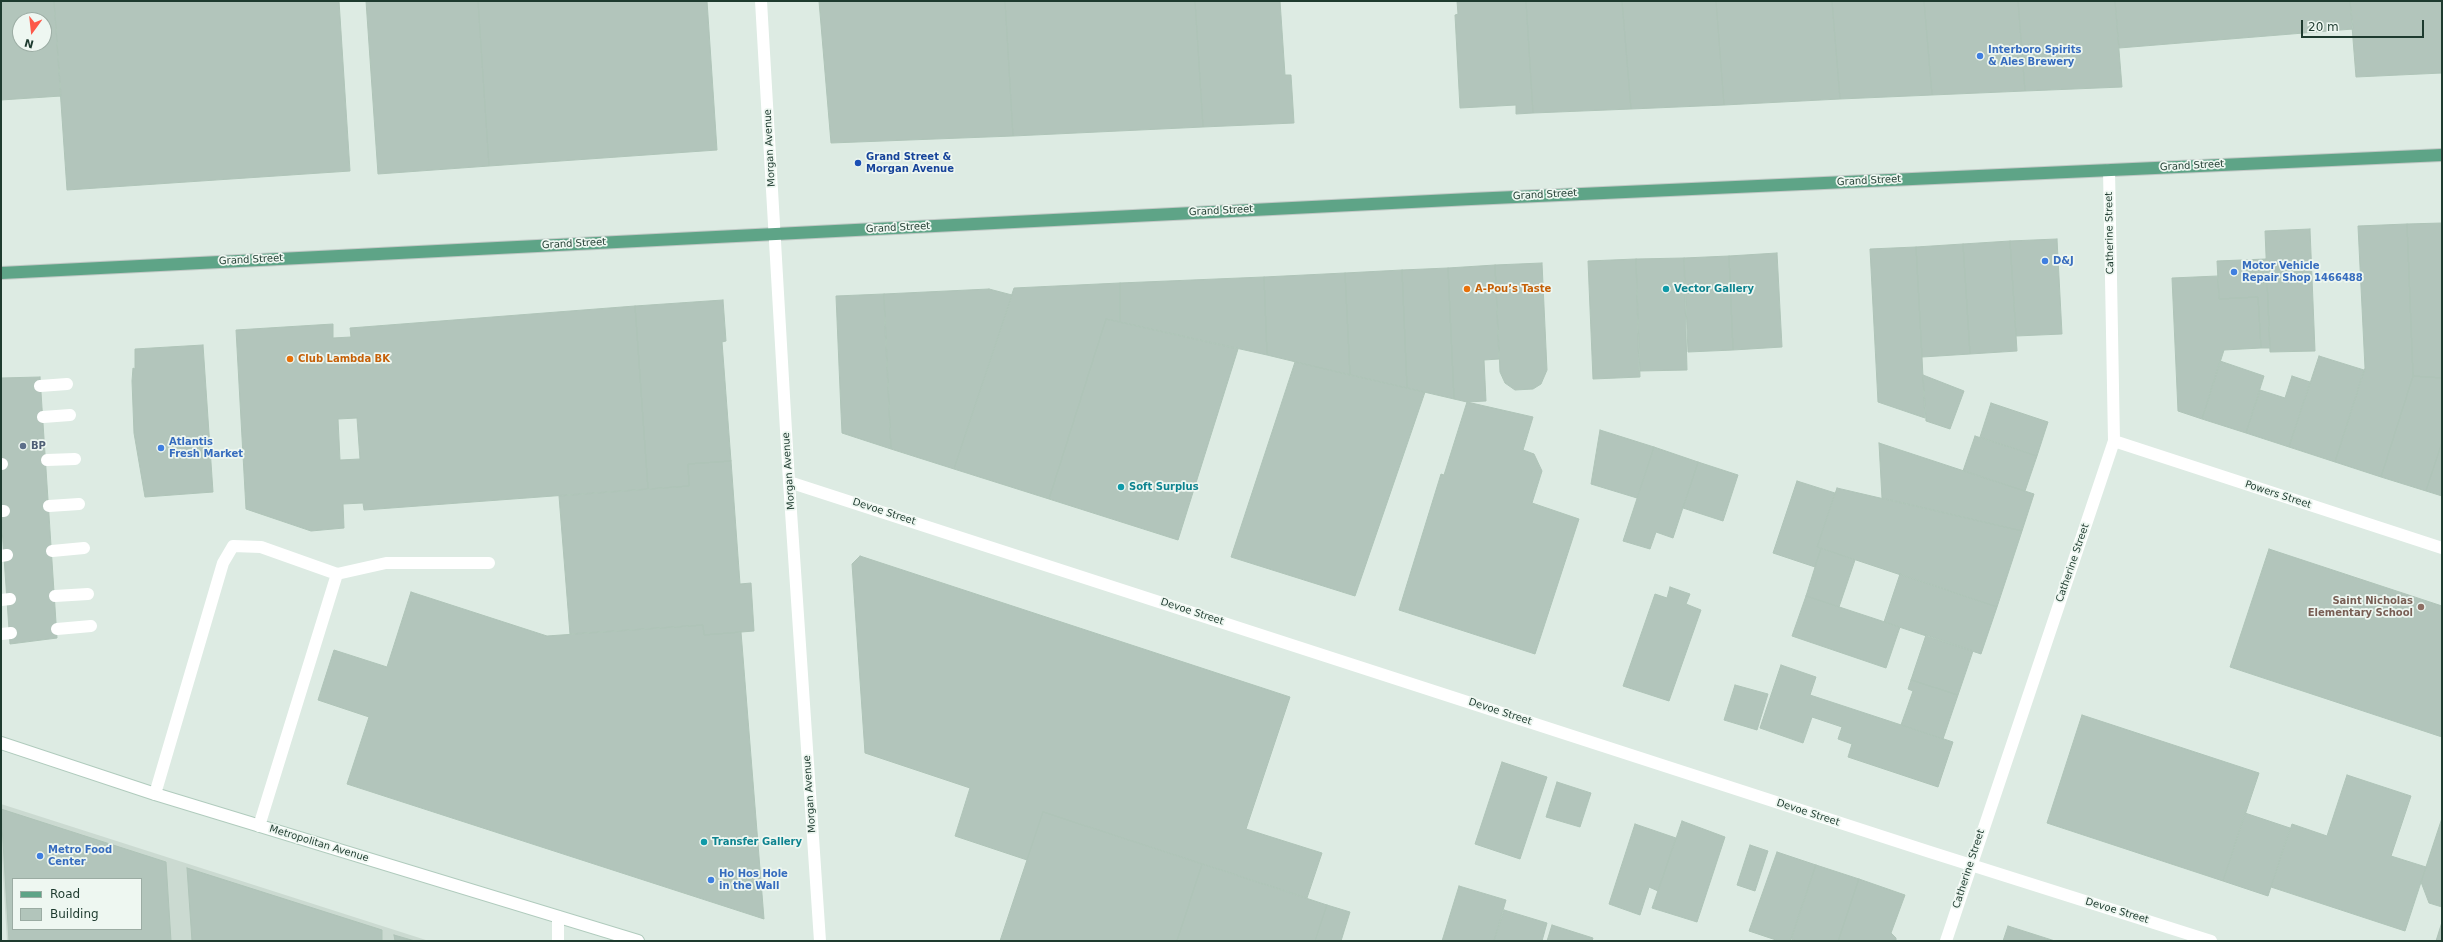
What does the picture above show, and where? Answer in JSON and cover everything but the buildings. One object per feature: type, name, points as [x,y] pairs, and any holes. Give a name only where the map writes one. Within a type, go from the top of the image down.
[{"type":"main road","name":"Grand Street","points":[[1,273],[775,233],[2442,155]]},
{"type":"street","name":"Morgan Avenue","points":[[761,1],[789,482],[820,941]]},
{"type":"street","name":"Catherine Street","points":[[1946,941],[1970,865],[2114,441],[2109,170]]},
{"type":"street","points":[[40,386],[67,384]]},
{"type":"street","points":[[43,417],[70,415]]},
{"type":"street","name":"Powers Street","points":[[2114,441],[2442,548]]},
{"type":"street","points":[[47,460],[75,459]]},
{"type":"street","name":"Devoe Street","points":[[789,482],[1970,865],[2211,941]]},
{"type":"street","points":[[49,506],[79,504]]},
{"type":"street","points":[[155,794],[224,563],[233,546],[260,547],[337,574],[386,563],[489,563]]},
{"type":"street","points":[[52,551],[84,548]]},
{"type":"street","points":[[259,826],[337,574]]},
{"type":"street","points":[[55,596],[88,594]]},
{"type":"street","points":[[57,629],[91,626]]},
{"type":"street","name":"Metropolitan Avenue","points":[[1,744],[155,794],[638,941]]},
{"type":"street","points":[[558,917],[558,941]]},
{"type":"shaded area","points":[[1,804],[429,941],[7,941],[1,842]]},
{"type":"place","name":"Interboro Spirits & Ales Brewery","points":[[1980,56]]},
{"type":"place","name":"Grand Street & Morgan Avenue","points":[[858,163]]},
{"type":"place","name":"D&J","points":[[2045,261]]},
{"type":"place","name":"Motor Vehicle Repair Shop 1466488","points":[[2234,272]]},
{"type":"place","name":"A-Pou’s Taste","points":[[1467,289]]},
{"type":"place","name":"Vector Gallery","points":[[1666,289]]},
{"type":"place","name":"Club Lambda BK","points":[[290,359]]},
{"type":"place","name":"BP","points":[[23,446]]},
{"type":"place","name":"Atlantis Fresh Market","points":[[161,448]]},
{"type":"place","name":"Soft Surplus","points":[[1121,487]]},
{"type":"place","name":"Saint Nicholas Elementary School","points":[[2421,607]]},
{"type":"place","name":"Transfer Gallery","points":[[704,842]]},
{"type":"place","name":"Metro Food Center","points":[[40,856]]},
{"type":"place","name":"Ho Hos Hole in the Wall","points":[[711,880]]}]
